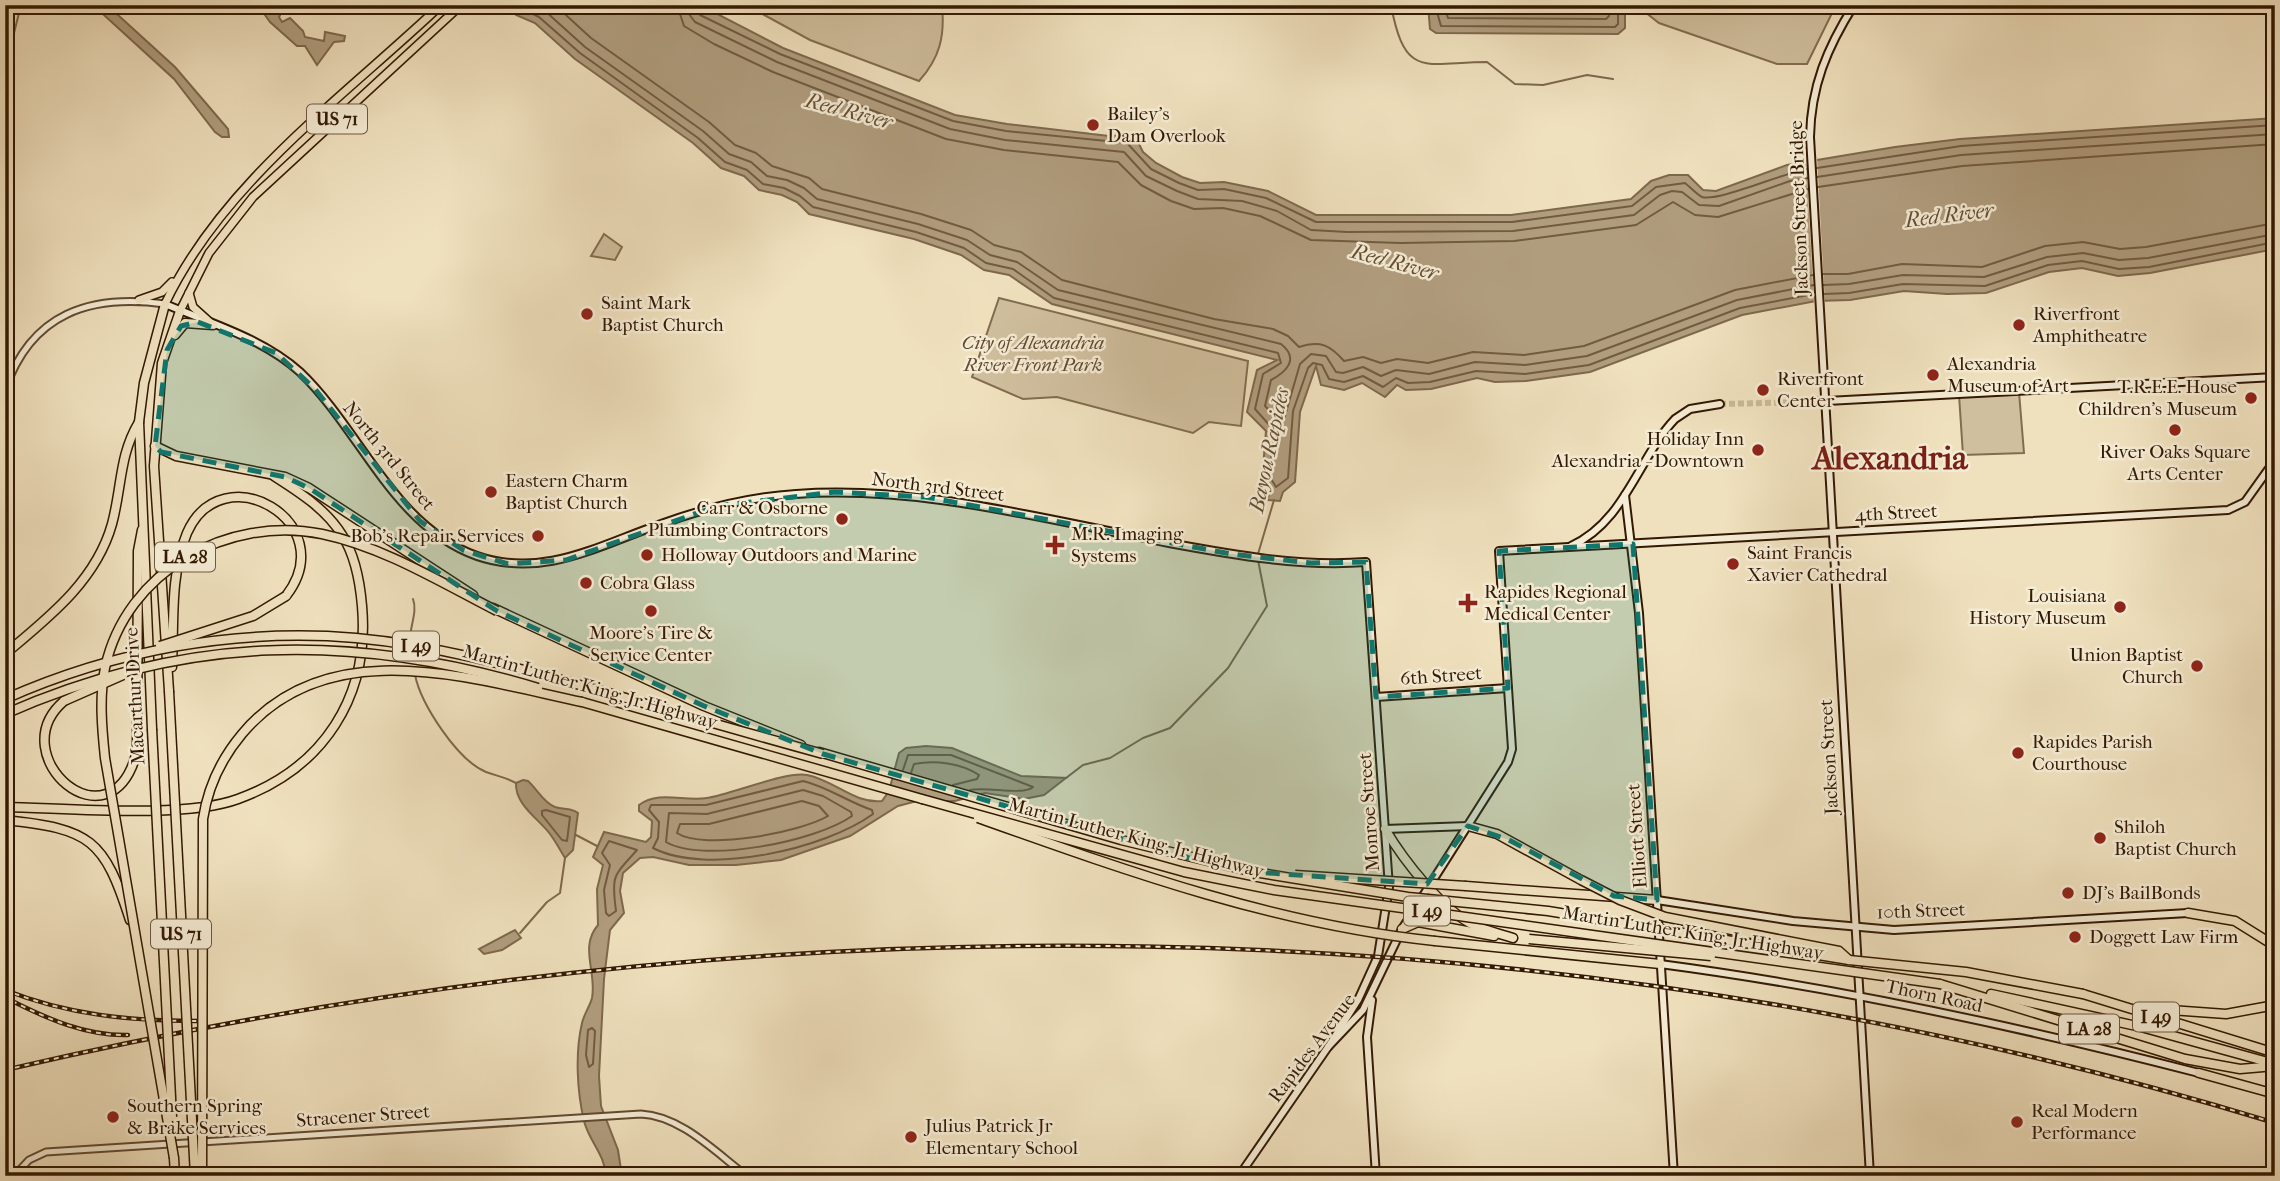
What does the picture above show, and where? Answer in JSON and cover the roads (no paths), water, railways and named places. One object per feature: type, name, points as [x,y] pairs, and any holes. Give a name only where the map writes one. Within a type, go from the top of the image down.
[{"type":"highway","name":"Macarthur Drive","points":[[176,1176],[142,530],[139,422],[144,383],[165,304],[208,230],[262,169],[442,5]]},
{"type":"highway","name":"Macarthur Drive","points":[[195,1176],[155,446],[162,363],[191,286],[219,239],[262,189],[461,5]]},
{"type":"highway","points":[[139,300],[167,288],[202,238]]},
{"type":"highway","points":[[191,286],[190,303],[213,324]]},
{"type":"highway","points":[[162,363],[181,326],[191,322],[213,324]]},
{"type":"highway","points":[[5,654],[64,602],[101,553],[112,523],[127,443],[139,422]]},
{"type":"highway","points":[[155,446],[176,456],[269,473],[309,488],[498,611],[704,706],[823,754]]},
{"type":"highway","points":[[5,807],[189,808],[236,800],[267,786],[302,762],[338,722],[353,692],[363,643],[361,597],[356,568],[342,535],[333,524],[308,499],[269,473]]},
{"type":"highway","points":[[140,653],[253,616],[286,596],[299,573],[301,555],[297,535],[280,512],[266,502],[240,497],[224,500],[202,512],[188,532],[176,566],[169,691]]},
{"type":"highway","points":[[39,762],[60,787],[90,796],[112,790],[134,764],[137,751],[138,551],[142,530]]},
{"type":"highway","name":"LA 28","points":[[174,1157],[104,758],[102,692],[105,669],[121,623],[155,579],[185,556],[245,534],[283,530],[321,534],[358,545],[498,611]]},
{"type":"highway","name":"Martin Luther King, Jr Highway","points":[[5,699],[80,670],[140,653],[253,637],[340,637],[411,645],[507,664],[1121,840],[1254,872],[1408,897],[1548,911],[1849,960],[1966,972],[2083,995],[2227,1044],[2275,1065]]},
{"type":"highway","name":"Martin Luther King, Jr Highway","points":[[5,714],[74,685],[148,664],[280,649],[376,653],[478,671],[1184,872],[1273,890],[1559,928],[1755,959],[1940,984],[2275,1053]]},
{"type":"highway","points":[[36,752],[38,729],[50,711],[64,701],[148,664]]},
{"type":"highway","points":[[202,1176],[203,819],[217,769],[238,739],[261,714],[289,694],[322,680],[353,672],[385,670],[459,676],[582,702]]},
{"type":"highway","points":[[922,799],[1129,871],[1217,898],[1314,922],[1435,941],[1660,964]]},
{"type":"highway","points":[[5,820],[69,831],[93,843],[111,865],[132,926]]},
{"type":"highway","points":[[1468,827],[1497,834],[1620,900],[1665,917],[1839,951],[1849,960]]},
{"type":"highway","points":[[1385,829],[1429,887],[1474,925],[1513,938]]},
{"type":"highway","points":[[1254,872],[1657,900]]},
{"type":"highway","points":[[2188,913],[2235,921],[2275,946]]},
{"type":"highway","points":[[1402,929],[1418,922],[1462,932],[1513,938],[1755,959]]},
{"type":"highway","name":"LA 28","points":[[1940,984],[2174,1056],[2240,1069],[2275,1065]]},
{"type":"highway","name":"LA 28","points":[[2083,995],[2152,1010],[2197,1014],[2238,1013],[2275,1005]]},
{"type":"highway","points":[[2199,1073],[2275,1094]]},
{"type":"main road","name":"Jackson Street Bridge","points":[[1821,336],[1810,137],[1817,80],[1828,50],[1854,5]]},
{"type":"main road","name":"North 3rd Street","points":[[165,304],[261,346],[300,372],[410,511],[431,531],[463,550],[499,562],[530,565],[554,563],[717,506],[796,494],[881,493],[926,497],[1231,554],[1336,564],[1366,562]]},
{"type":"main road","name":"Jackson Street","points":[[1821,336],[1870,1176]]},
{"type":"main road","points":[[1808,402],[2275,377]]},
{"type":"main road","points":[[1566,548],[1591,534],[1625,495],[1675,419],[1690,409],[1720,404]]},
{"type":"main road","name":"4th Street","points":[[1508,688],[1499,551],[2228,510],[2245,502],[2275,460]]},
{"type":"main road","name":"Elliott Street","points":[[1625,495],[1633,544],[1674,1176]]},
{"type":"main road","name":"Monroe Street","points":[[1328,1047],[1358,1000],[1380,949],[1389,887],[1366,562]]},
{"type":"main road","name":"6th Street","points":[[1377,697],[1508,688]]},
{"type":"main road","name":"Rapides Avenue","points":[[1239,1176],[1328,1047],[1363,1010],[1402,929],[1512,754],[1508,688]]},
{"type":"main road","points":[[1385,829],[1468,827]]},
{"type":"main road","name":"10th Street","points":[[1657,900],[1855,929],[1919,929],[2188,913]]},
{"type":"main road","name":"Thorn Road","points":[[1660,964],[1771,979],[1859,996],[1993,1024],[2199,1073]]},
{"type":"main road","points":[[1375,986],[1367,1037],[1376,1176]]},
{"type":"street","name":"North 3rd Street","points":[[5,390],[25,349],[52,323],[93,303],[139,300],[165,304]]},
{"type":"street","name":"Stracener Street","points":[[14,1176],[29,1160],[46,1152],[620,1115],[659,1115],[747,1176]]},
{"type":"water","points":[[93,5],[107,5],[175,67],[228,129],[229,137],[222,137],[215,132],[174,79]]},
{"type":"water","points":[[258,5],[280,5],[283,9],[279,17],[282,22],[290,18],[303,31],[305,37],[324,41],[325,32],[345,36],[344,41],[334,42],[317,65],[305,46],[297,46],[270,22]]},
{"type":"water","name":"Red River","points":[[508,5],[700,5],[783,48],[955,115],[1109,136],[1128,135],[1137,140],[1143,152],[1156,163],[1182,177],[1200,183],[1224,182],[1268,191],[1316,215],[1511,215],[1631,199],[1651,181],[1669,175],[1688,175],[1703,190],[1716,191],[1787,165],[1895,147],[1960,139],[2275,118],[2275,249],[2150,273],[2118,276],[2082,268],[2049,272],[1986,293],[1904,291],[1850,300],[1816,301],[1742,315],[1590,372],[1526,381],[1495,382],[1477,378],[1431,389],[1406,390],[1397,385],[1385,397],[1362,383],[1344,390],[1321,385],[1316,366],[1300,412],[1295,482],[1283,492],[1280,501],[1268,500],[1269,491],[1262,480],[1266,431],[1247,412],[1257,370],[1277,360],[1052,304],[1009,275],[984,270],[961,255],[914,239],[809,214],[797,202],[782,195],[759,190],[744,176],[721,168],[693,143],[575,59],[535,23],[516,15]]},
{"type":"water","points":[[1428,5],[1625,5],[1625,28],[1618,34],[1436,33],[1430,29]]},
{"type":"water","points":[[906,748],[952,748],[1021,776],[1066,778],[1044,795],[1024,799],[985,793],[955,801],[917,801],[898,806],[850,836],[781,860],[736,865],[689,865],[653,857],[640,858],[623,873],[620,891],[624,913],[610,930],[604,979],[599,1076],[601,1106],[618,1150],[622,1176],[606,1176],[603,1161],[584,1121],[578,1072],[582,1023],[592,998],[589,951],[592,933],[598,925],[597,889],[603,865],[593,857],[604,832],[646,842],[651,837],[652,821],[639,811],[639,805],[647,801],[663,797],[707,798],[786,776],[807,775],[862,799],[882,801],[889,791],[899,753]]},
{"type":"water","points":[[528,781],[551,805],[578,813],[573,850],[565,858],[550,834],[519,798],[516,783]]},
{"type":"water","points":[[515,930],[521,938],[502,950],[484,954],[479,949]]},
{"type":"waterway","points":[[5,69],[21,5]]},
{"type":"waterway","points":[[1391,5],[1403,46],[1411,56],[1421,62],[1487,62],[1515,84],[1543,85],[1587,75],[1613,79]]},
{"type":"waterway","name":"Bayou Rapides","points":[[1258,554],[1274,500]]},
{"type":"waterway","name":"Bayou Rapides","points":[[1066,778],[1083,765],[1110,758],[1143,738],[1170,728],[1228,668],[1267,606],[1258,560]]},
{"type":"waterway","points":[[410,642],[413,599]]},
{"type":"waterway","points":[[415,675],[432,715],[452,744],[475,766],[516,783]]},
{"type":"waterway","points":[[576,835],[597,846]]},
{"type":"waterway","points":[[520,933],[547,902],[560,893],[565,858]]},
{"type":"tunnel","points":[[1720,404],[1808,402]]},
{"type":"railway","points":[[5,1070],[287,1013],[572,973],[858,951],[1144,946],[1430,961],[1715,995],[1997,1049],[2275,1123]]},
{"type":"railway","points":[[5,990],[29,999],[100,1015],[197,1021]]},
{"type":"railway","points":[[12,1001],[53,1020],[82,1029],[128,1035]]},
{"type":"place","name":"Bailey's Dam Overlook","points":[[1093,125]]},
{"type":"place","name":"Saint Mark Baptist Church","points":[[587,314]]},
{"type":"place","name":"Riverfront Amphitheatre","points":[[2019,325]]},
{"type":"place","name":"Alexandria Museum of Art","points":[[1933,375]]},
{"type":"place","name":"Riverfront Center","points":[[1763,390]]},
{"type":"place","name":"T.R.E.E. House Children's Museum","points":[[2251,398]]},
{"type":"place","name":"River Oaks Square Arts Center","points":[[2175,430]]},
{"type":"place","name":"Holiday Inn Alexandria - Downtown","points":[[1758,450]]},
{"type":"place","name":"Eastern Charm Baptist Church","points":[[491,492]]},
{"type":"place","name":"Carr & Osborne Plumbing Contractors","points":[[842,519]]},
{"type":"place","name":"Bob's Repair Services","points":[[538,536]]},
{"type":"place","name":"M.R. Imaging Systems","points":[[1055,545]]},
{"type":"place","name":"Holloway Outdoors and Marine","points":[[647,555]]},
{"type":"place","name":"Saint Francis Xavier Cathedral","points":[[1733,564]]},
{"type":"place","name":"Cobra Glass","points":[[586,583]]},
{"type":"place","name":"Rapides Regional Medical Center","points":[[1468,603]]},
{"type":"place","name":"Louisiana History Museum","points":[[2120,607]]},
{"type":"place","name":"Moore's Tire & Service Center","points":[[651,611]]},
{"type":"place","name":"Union Baptist Church","points":[[2197,666]]},
{"type":"place","name":"Rapides Parish Courthouse","points":[[2018,753]]},
{"type":"place","name":"Shiloh Baptist Church","points":[[2100,838]]},
{"type":"place","name":"DJ's BailBonds","points":[[2068,893]]},
{"type":"place","name":"Doggett Law Firm","points":[[2075,937]]},
{"type":"place","name":"Southern Spring & Brake Services","points":[[113,1117]]},
{"type":"place","name":"Real Modern Performance","points":[[2017,1122]]},
{"type":"place","name":"Julius Patrick Jr Elementary School","points":[[911,1137]]},
{"type":"district","name":"Alexandria","points":[[1890,458]]},
{"type":"park label","name":"City of Alexandria River Front Park","points":[[1033,354]]}]
